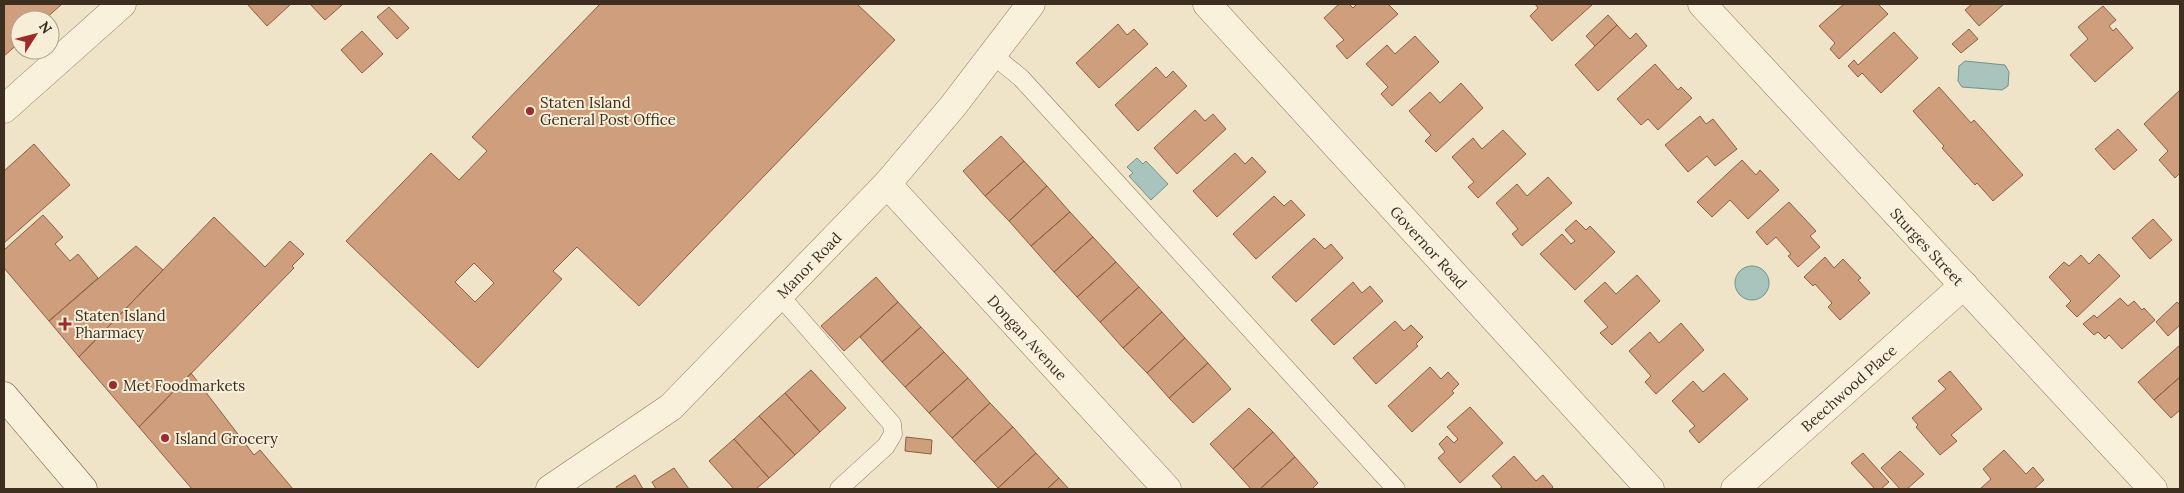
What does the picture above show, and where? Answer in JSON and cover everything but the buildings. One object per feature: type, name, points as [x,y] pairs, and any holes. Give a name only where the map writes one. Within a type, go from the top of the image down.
[{"type":"street","points":[[4,109],[122,4]]},
{"type":"street","name":"Manor Road","points":[[550,489],[671,408],[887,184],[993,54],[1031,4]]},
{"type":"street","name":"Governor Road","points":[[1207,4],[1650,489]]},
{"type":"street","name":"Sturges Street","points":[[1702,4],[2152,489]]},
{"type":"street","name":"Dongan Avenue","points":[[887,184],[1167,489]]},
{"type":"street","name":"Beechwood Place","points":[[1735,489],[1964,285]]},
{"type":"street","points":[[4,396],[83,489]]},
{"type":"lane","points":[[993,54],[1021,78],[1396,489]]},
{"type":"lane","points":[[780,296],[892,424],[893,434],[886,446],[839,489]]},
{"type":"water","points":[[1965,61],[2005,65],[2009,72],[2008,86],[2002,90],[1962,87],[1958,81],[1959,66]]},
{"type":"water","points":[[1137,158],[1143,164],[1146,161],[1168,184],[1151,200],[1129,176],[1133,173],[1127,167]]},
{"type":"water","points":[[1752,266],[1759,267],[1764,271],[1768,276],[1768,290],[1764,295],[1759,299],[1752,300],[1745,299],[1740,295],[1736,290],[1735,283],[1736,276],[1740,271],[1745,267]]},
{"type":"place","name":"Staten Island General Post Office","points":[[530,111]]},
{"type":"place","name":"Staten Island Pharmacy","points":[[65,324]]},
{"type":"place","name":"Met Foodmarkets","points":[[113,385]]},
{"type":"place","name":"Island Grocery","points":[[165,438]]}]
